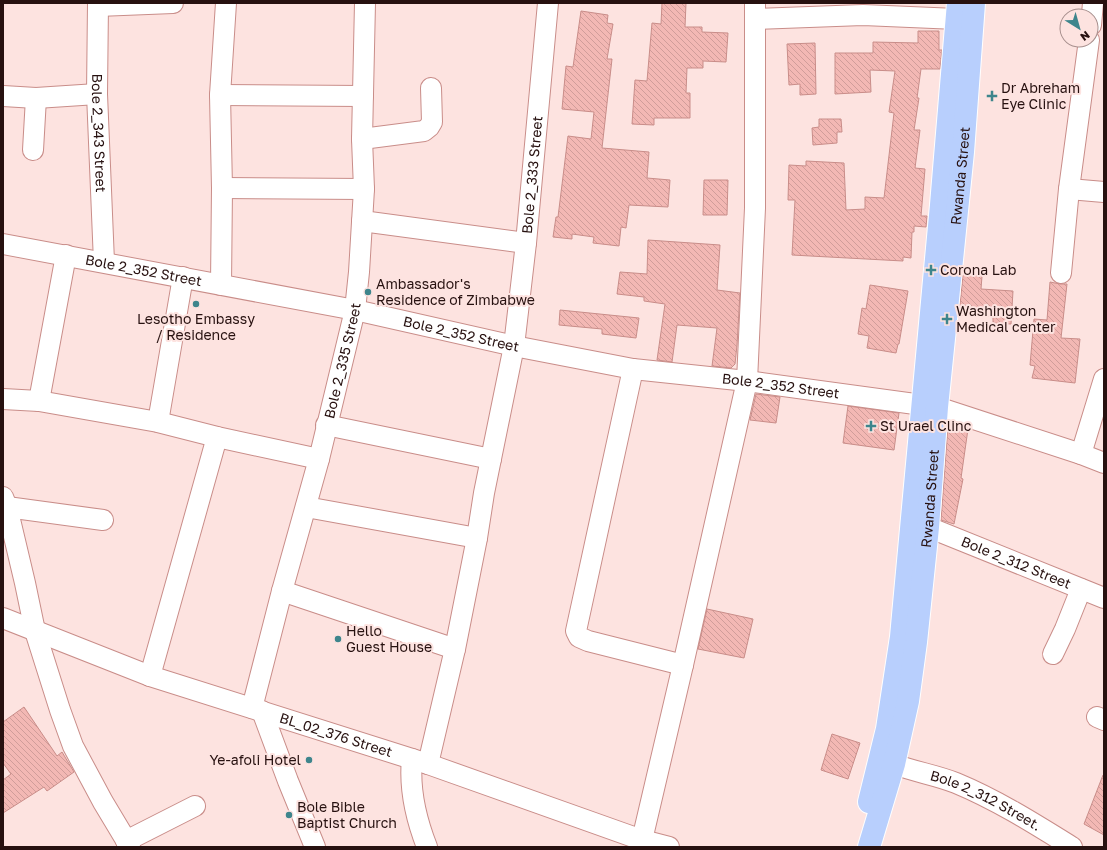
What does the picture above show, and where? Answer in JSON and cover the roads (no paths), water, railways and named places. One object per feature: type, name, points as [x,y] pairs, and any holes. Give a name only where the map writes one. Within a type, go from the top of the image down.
[{"type":"main road","name":"Rwanda Street","points":[[859,847],[887,728],[901,637],[911,528],[963,152],[974,3]]},
{"type":"main road","name":"Rwanda Street","points":[[874,841],[894,764],[908,701],[916,642],[928,527],[929,406],[941,205],[957,11]]},
{"type":"street","points":[[98,4],[173,3]]},
{"type":"street","points":[[221,285],[222,188],[220,95],[226,3]]},
{"type":"street","name":"Bole 2_335 Street","points":[[257,710],[282,591],[319,458],[355,310],[364,189],[362,139],[365,3]]},
{"type":"street","name":"Bole 2_333 Street","points":[[427,847],[419,826],[410,776],[420,762],[455,649],[477,538],[484,493],[514,346],[526,243],[548,3]]},
{"type":"street","name":"Bole 2_343 Street","points":[[98,4],[98,147],[104,262]]},
{"type":"street","points":[[642,840],[747,381],[755,208],[755,11],[863,9],[957,11]]},
{"type":"street","points":[[1061,273],[1069,189],[1089,48]]},
{"type":"street","points":[[362,139],[424,131],[432,122],[431,88]]},
{"type":"street","points":[[3,96],[36,98],[97,94]]},
{"type":"street","points":[[220,95],[363,96]]},
{"type":"street","points":[[33,150],[36,98]]},
{"type":"street","points":[[222,188],[364,189]]},
{"type":"street","points":[[1069,189],[1104,192]]},
{"type":"street","points":[[362,221],[526,243]]},
{"type":"street","name":"Bole 2_352 Street","points":[[3,244],[355,310],[514,346],[633,369],[747,381],[929,406],[1081,454],[1104,463]]},
{"type":"street","points":[[39,401],[66,255]]},
{"type":"street","points":[[158,422],[182,277]]},
{"type":"street","points":[[633,369],[576,632],[579,637],[588,641],[683,665]]},
{"type":"street","points":[[1081,454],[1104,379]]},
{"type":"street","points":[[3,399],[39,401],[158,422],[217,437],[319,458]]},
{"type":"street","points":[[326,425],[491,459]]},
{"type":"street","points":[[150,676],[217,437]]},
{"type":"street","points":[[103,520],[5,502],[35,630],[60,710],[73,746],[103,802],[128,844],[194,806]]},
{"type":"street","points":[[306,507],[477,538]]},
{"type":"street","name":"Bole 2_312 Street","points":[[928,527],[1104,598]]},
{"type":"street","points":[[1053,654],[1080,589]]},
{"type":"street","points":[[282,591],[455,649]]},
{"type":"street","name":"BL_02_376 Street","points":[[3,618],[150,676],[420,762],[642,840],[670,847]]},
{"type":"street","points":[[257,710],[315,847]]},
{"type":"street","name":"Bole 2_312 Street.","points":[[894,764],[910,770],[938,776],[975,791],[995,801],[1072,847]]},
{"type":"place","name":"Dr Abreham Eye Clinic","points":[[992,96]]},
{"type":"place","name":"Corona Lab","points":[[931,270]]},
{"type":"place","name":"Ambassador's Residence of Zimbabwe","points":[[368,292]]},
{"type":"place","name":"Lesotho Embassy / Residence","points":[[196,304]]},
{"type":"place","name":"Washington Medical center","points":[[947,319]]},
{"type":"place","name":"St Urael Clinc","points":[[871,426]]},
{"type":"place","name":"Hello Guest House","points":[[338,639]]},
{"type":"place","name":"Ye-afoli Hotel","points":[[309,760]]},
{"type":"place","name":"Bole Bible Baptist Church","points":[[289,815]]}]
